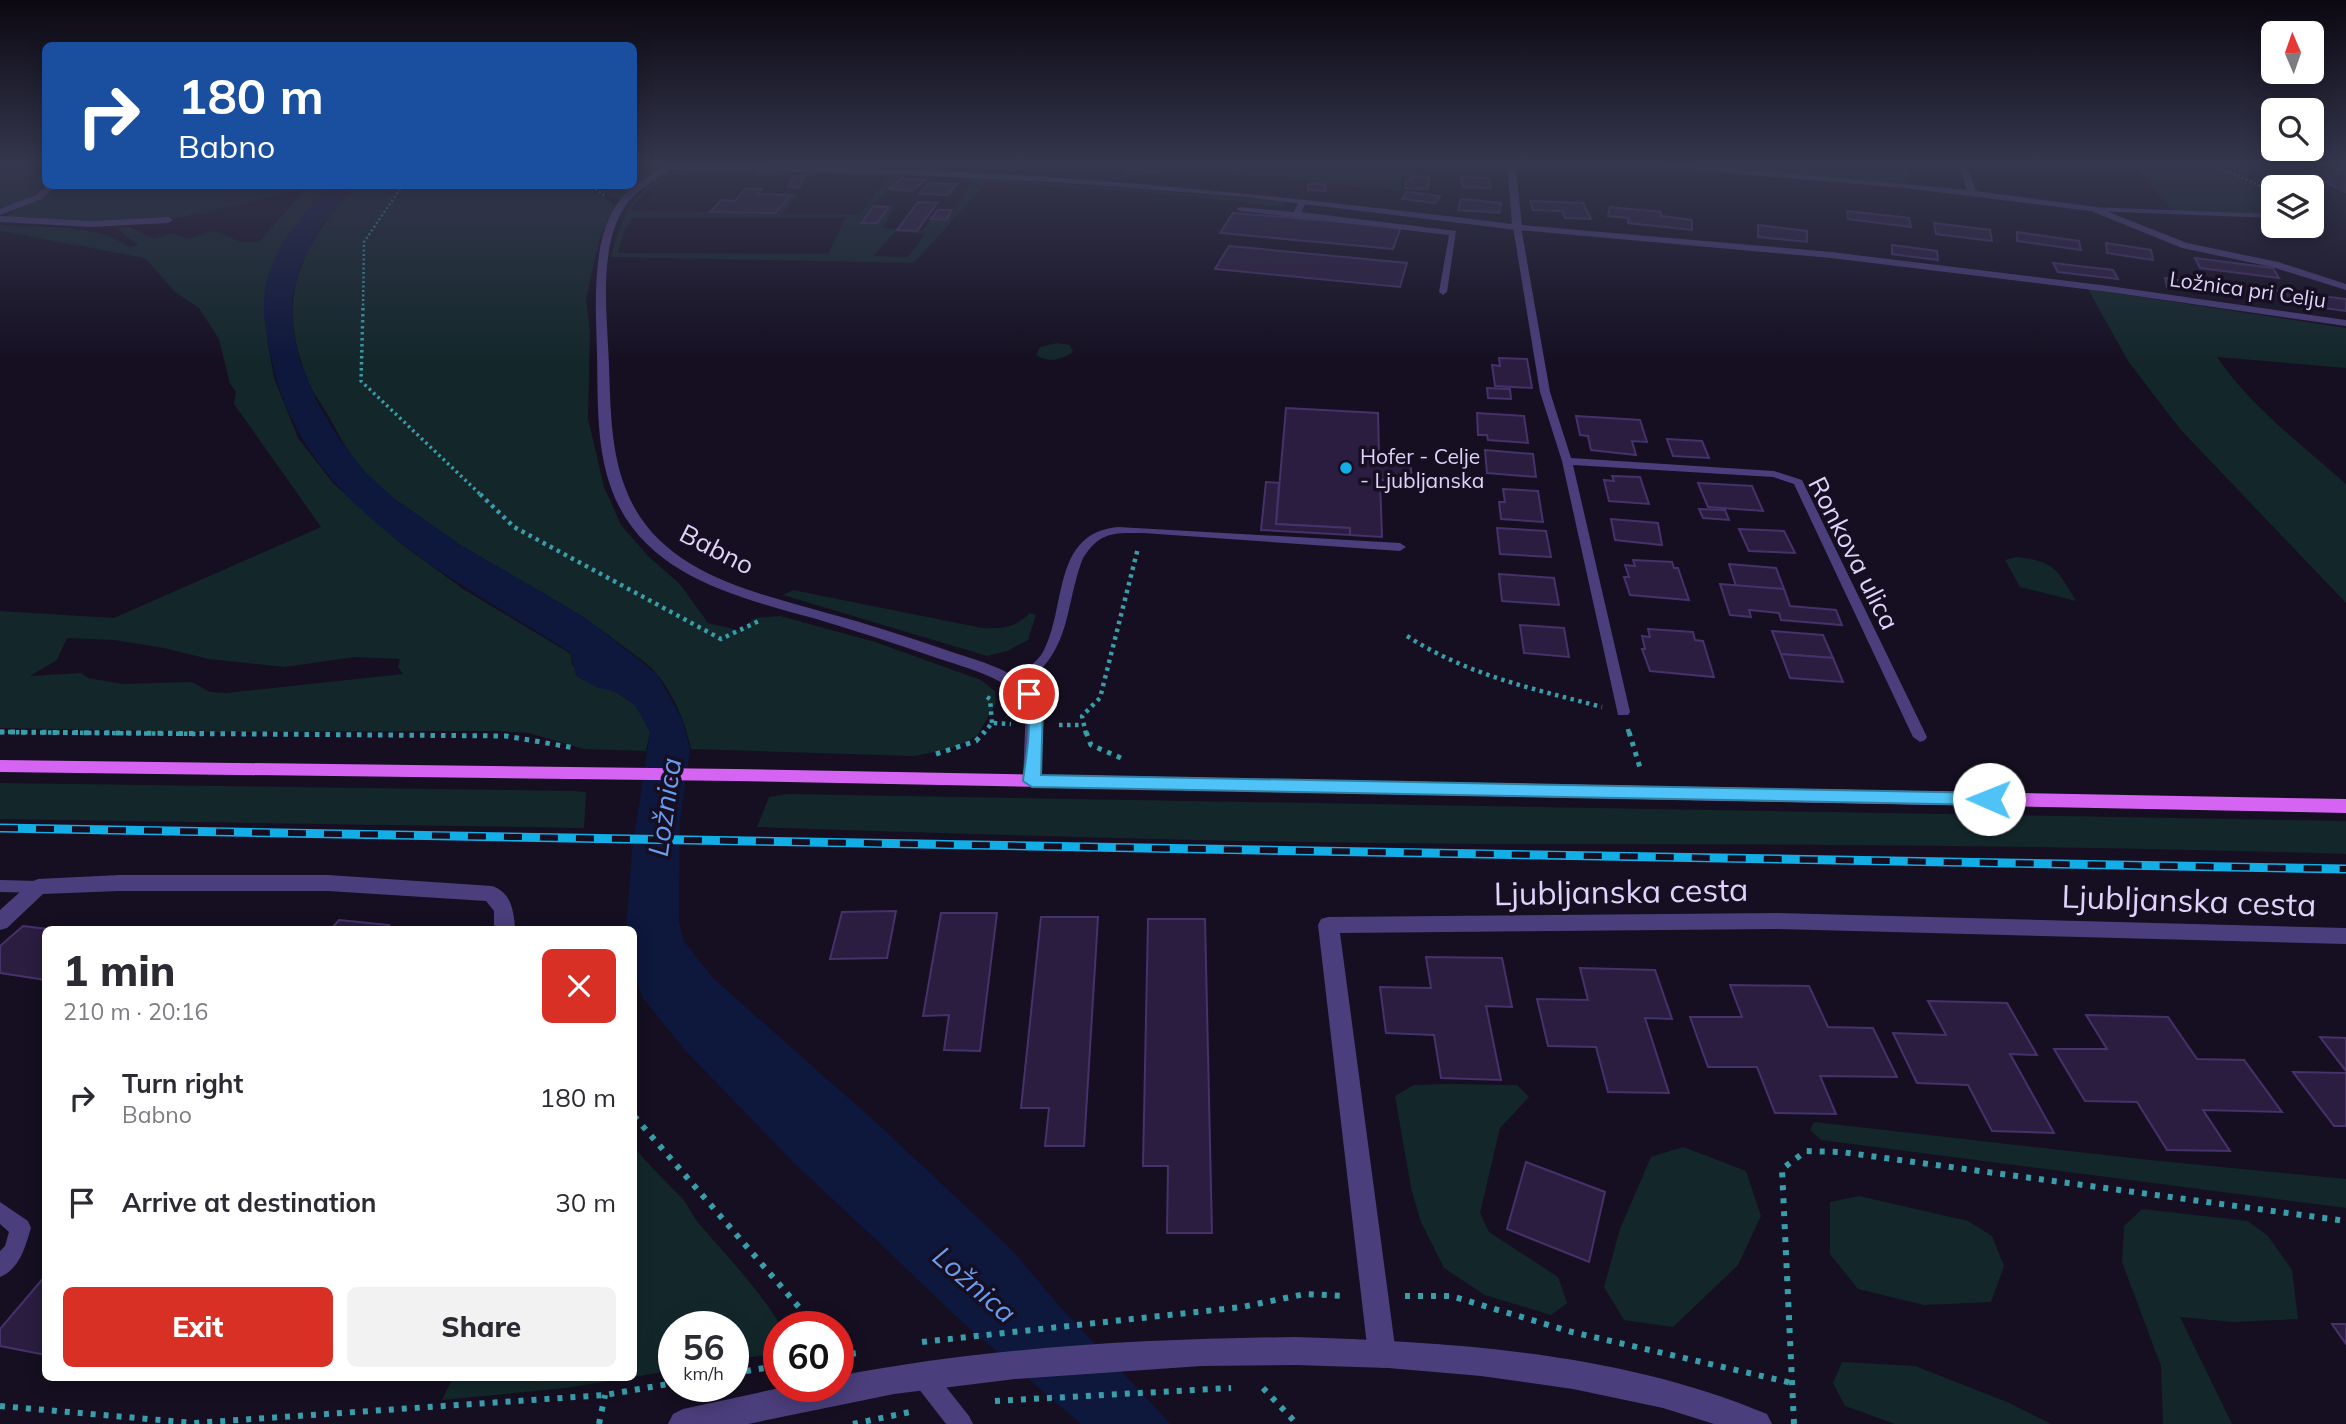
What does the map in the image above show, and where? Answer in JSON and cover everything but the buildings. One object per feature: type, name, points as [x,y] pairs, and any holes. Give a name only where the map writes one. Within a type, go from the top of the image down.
[{"type":"main road","points":[[0,766],[735,775],[2346,806]]},
{"type":"street","name":"Babno","points":[[614,230],[602,272],[601,314],[607,447],[625,504],[642,529],[669,557],[711,579],[772,601],[893,636],[981,668],[1015,684],[1029,694],[1035,705],[1032,781]]},
{"type":"street","name":"Ložnica pri Celju","points":[[1556,230],[1831,255],[2109,289],[2346,323]]},
{"type":"street","name":"Ložnica pri Celju","points":[[2142,230],[2157,237],[2295,270],[2346,287]]},
{"type":"street","points":[[0,922],[38,887],[119,883],[328,883],[492,894],[504,909],[505,926]]},
{"type":"street","name":"Ljubljanska cesta","points":[[1382,1354],[1328,925],[1777,921],[2346,936]]},
{"type":"street","points":[[683,1424],[862,1386],[923,1376],[1050,1362],[1235,1351],[1382,1354],[1504,1364],[1664,1394],[1757,1424]]},
{"type":"lane","points":[[1432,230],[1453,233],[1443,292]]},
{"type":"lane","points":[[1518,230],[1545,392],[1567,461],[1623,712]]},
{"type":"lane","name":"Ronkova ulica","points":[[1567,461],[1774,474],[1798,482],[1920,737]]},
{"type":"lane","points":[[1015,684],[1050,651],[1075,566],[1084,547],[1095,536],[1117,530],[1143,530],[1400,547]]},
{"type":"lane","points":[[0,886],[38,887]]},
{"type":"lane","points":[[0,1212],[22,1228],[13,1252],[0,1267]]},
{"type":"lane","points":[[923,1376],[948,1404],[961,1424]]},
{"type":"path","points":[[930,756],[976,741],[992,723],[1083,725],[1082,716],[1100,698],[1143,530]]},
{"type":"path","points":[[1407,636],[1458,666],[1492,679],[1623,712],[1642,773]]},
{"type":"path","points":[[0,732],[506,736],[578,749]]},
{"type":"path","points":[[637,1119],[802,1311]]},
{"type":"path","points":[[1794,1424],[1782,1169],[1806,1151],[1841,1152],[2346,1221]]},
{"type":"path","points":[[956,1337],[1220,1310],[1305,1294],[1451,1296],[1572,1332],[1792,1383]]},
{"type":"path","points":[[0,1406],[194,1423],[605,1395],[658,1386]]},
{"type":"path","points":[[853,1424],[948,1404],[1231,1388]]},
{"type":"path","points":[[1263,1388],[1297,1424]]},
{"type":"path","points":[[599,1424],[605,1395]]},
{"type":"green space","points":[[0,230],[85,230],[115,239],[129,247],[138,245],[120,230],[137,230],[154,239],[171,233],[189,239],[214,231],[241,242],[259,242],[269,230],[292,230],[285,239],[264,298],[274,378],[298,438],[333,483],[399,542],[463,589],[571,654],[572,665],[636,705],[650,732],[646,751],[584,749],[529,733],[497,731],[216,732],[0,728],[0,611],[114,618],[321,527],[234,404],[236,392],[230,384],[219,339],[199,308],[175,292],[145,258]],"holes":[[[67,638],[114,640],[209,659],[284,667],[355,657],[400,659],[398,667],[403,674],[227,693],[210,692],[192,682],[122,684],[88,678],[81,673],[30,676],[57,660]]]},
{"type":"green space","points":[[603,230],[586,299],[590,330],[588,419],[604,487],[621,525],[649,557],[680,584],[708,623],[742,631],[754,618],[780,616],[875,642],[981,680],[995,691],[996,703],[977,736],[953,748],[914,756],[691,749],[674,700],[647,664],[584,618],[422,521],[392,498],[355,461],[309,383],[294,326],[293,301],[298,277],[319,232]]},
{"type":"green space","points":[[619,230],[625,230],[618,253],[828,254],[839,230],[943,230],[914,263],[611,257]],"holes":[[[896,231],[925,234],[908,257],[873,256]]]},
{"type":"green space","points":[[2088,289],[2346,328],[2346,368],[2217,357],[2261,408],[2346,484],[2346,603],[2180,429],[2128,361]]},
{"type":"green space","points":[[1057,343],[1070,345],[1073,352],[1055,360],[1036,355],[1040,347]]},
{"type":"green space","points":[[2016,557],[2039,561],[2053,568],[2076,601],[2020,587],[2005,560]]},
{"type":"green space","points":[[793,590],[982,628],[1008,626],[1019,622],[1030,613],[1036,615],[1028,640],[1007,651],[987,656],[783,595]]},
{"type":"green space","points":[[0,783],[586,792],[584,828],[0,819]]},
{"type":"green space","points":[[787,794],[2346,821],[2346,854],[1919,846],[1308,842],[757,827],[769,797]]},
{"type":"green space","points":[[1414,1085],[1517,1085],[1529,1097],[1500,1128],[1480,1213],[1489,1232],[1558,1277],[1567,1303],[1551,1315],[1485,1295],[1444,1268],[1421,1222],[1411,1188],[1395,1096]]},
{"type":"green space","points":[[1814,1122],[2346,1179],[2346,1208],[1821,1140],[1810,1130]]},
{"type":"green space","points":[[1683,1147],[1746,1171],[1761,1216],[1738,1265],[1673,1327],[1624,1320],[1604,1287],[1620,1229],[1651,1157]]},
{"type":"green space","points":[[637,1151],[682,1198],[698,1222],[771,1311],[763,1311],[763,1355],[749,1358],[749,1311],[658,1311],[658,1373],[637,1376]]},
{"type":"green space","points":[[1859,1196],[1968,1221],[1992,1236],[2004,1266],[1991,1302],[1924,1305],[1858,1289],[1830,1254],[1830,1202]]},
{"type":"green space","points":[[2142,1209],[2248,1221],[2268,1236],[2292,1270],[2298,1319],[2233,1322],[2180,1317],[2232,1424],[2163,1424],[2161,1366],[2122,1262],[2124,1226]]},
{"type":"green space","points":[[1842,1362],[1915,1366],[2007,1402],[2051,1424],[1895,1424],[1845,1406],[1833,1383]]},
{"type":"green space","points":[[451,1381],[607,1381],[566,1388],[442,1400]]},
{"type":"water","name":"Ložnica","points":[[292,230],[319,230],[300,266],[292,298],[293,329],[299,359],[318,403],[338,437],[365,472],[395,499],[461,545],[587,619],[657,674],[682,719],[690,749],[680,821],[679,921],[683,940],[713,978],[879,1125],[1012,1250],[1061,1308],[1171,1424],[1081,1424],[962,1322],[794,1163],[685,1050],[642,997],[637,981],[637,926],[626,926],[632,851],[650,732],[635,705],[616,692],[596,687],[576,676],[571,653],[432,566],[388,533],[348,496],[314,456],[287,409],[271,357],[265,321],[266,283]]},
{"type":"railway","points":[[0,828],[2346,869]]},
{"type":"place","name":"Hofer - Celje - Ljubljanska","points":[[1346,468]]},
{"type":"route","points":[[1029,694],[1035,705],[1036,724],[1032,781],[1989,799]]}]
